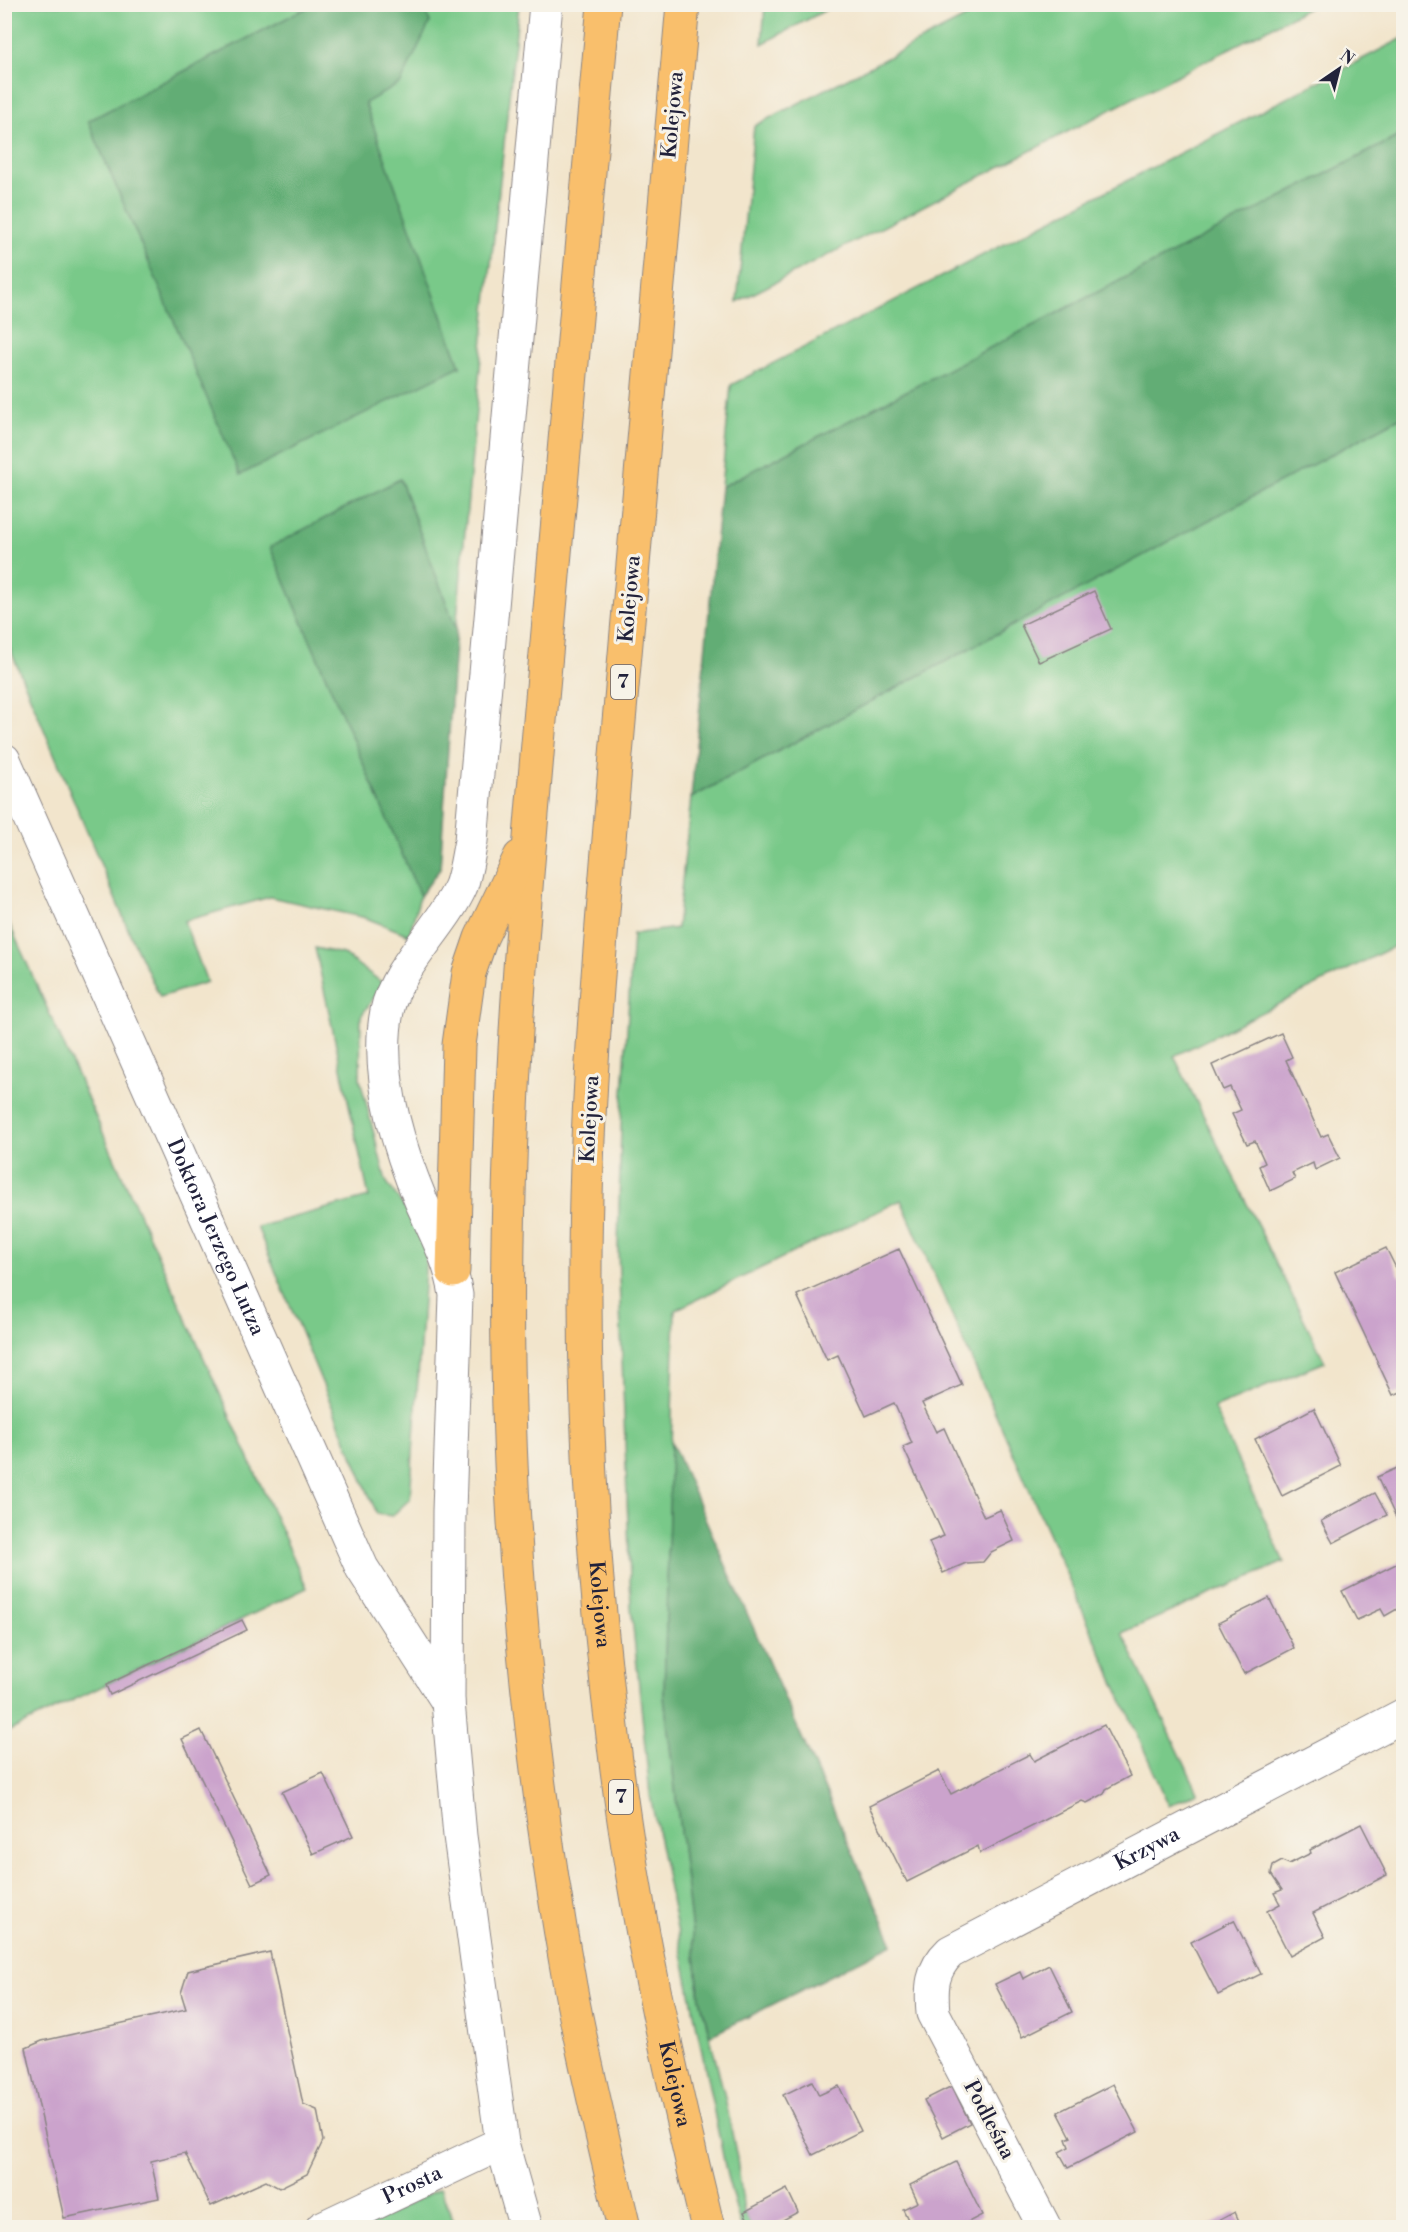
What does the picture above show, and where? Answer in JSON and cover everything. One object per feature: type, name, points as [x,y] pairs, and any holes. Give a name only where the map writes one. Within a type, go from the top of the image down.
[{"type":"highway","points":[[604,4],[529,836],[517,995],[507,1252],[510,1457],[526,1665],[557,1908],[578,2021],[624,2228]]},
{"type":"highway","name":"Kolejowa","points":[[683,4],[600,947],[587,1149],[585,1272],[596,1560],[615,1757],[632,1869],[662,2027],[708,2228]]},
{"type":"highway","points":[[453,1271],[459,1046],[469,973],[481,938],[529,836]]},
{"type":"street","points":[[525,2228],[502,2143],[460,1836],[448,1702],[449,1511],[456,1295],[453,1271],[420,1199],[388,1104],[385,1055],[387,1010],[406,969],[461,885],[471,841],[546,4]]},
{"type":"street","name":"Doktora Jerzego Lutza","points":[[4,760],[362,1568],[448,1702]]},
{"type":"street","name":"Krzywa","points":[[933,2013],[931,1986],[936,1970],[950,1952],[1404,1716]]},
{"type":"street","name":"Podleśna","points":[[933,2013],[1045,2228]]},
{"type":"street","name":"Prosta","points":[[322,2228],[502,2143]]},
{"type":"green space","points":[[765,4],[835,5],[762,44]]},
{"type":"green space","points":[[992,4],[1314,5],[737,302],[754,126]]},
{"type":"green space","points":[[4,5],[312,5],[88,121],[460,367],[364,102],[430,22],[423,5],[519,5],[481,357],[456,629],[400,479],[271,547],[420,896],[409,935],[366,918],[270,897],[184,921],[207,982],[160,997],[133,941],[5,637]]},
{"type":"green space","points":[[312,5],[423,5],[430,22],[401,83],[365,103],[460,366],[240,475],[88,121]]},
{"type":"green space","points":[[1403,38],[1403,134],[721,487],[731,385]]},
{"type":"green space","points":[[1403,134],[1403,416],[691,798],[721,487]]},
{"type":"green space","points":[[1403,416],[1403,942],[1174,1056],[1325,1362],[1214,1408],[1284,1562],[1122,1633],[1198,1792],[1169,1806],[901,1200],[675,1310],[664,1696],[700,1998],[725,2097],[737,2158],[744,2212],[752,2227],[741,2227],[727,2176],[650,1795],[631,1607],[618,1249],[621,1125],[633,934],[677,928],[691,798]]},
{"type":"green space","points":[[400,479],[456,629],[440,869],[420,896],[270,547]]},
{"type":"green space","points":[[4,912],[307,1588],[5,1733],[4,1733]]},
{"type":"green space","points":[[315,948],[343,954],[384,984],[361,1016],[360,1079],[386,1181],[427,1240],[410,1499],[392,1516],[377,1514],[257,1227],[369,1197]]},
{"type":"green space","points":[[671,1441],[893,1944],[710,2036],[700,1998],[664,1696]]},
{"type":"green space","points":[[440,2188],[456,2227],[363,2228]]},
{"type":"building","points":[[1094,591],[1111,629],[1039,662],[1021,625]]},
{"type":"building","points":[[1281,1033],[1292,1057],[1286,1060],[1321,1137],[1328,1134],[1340,1158],[1315,1170],[1313,1163],[1292,1173],[1295,1179],[1270,1191],[1259,1166],[1265,1163],[1255,1141],[1247,1144],[1232,1114],[1241,1110],[1230,1087],[1223,1090],[1212,1065]]},
{"type":"building","points":[[1386,1248],[1404,1284],[1404,1292],[1401,1293],[1404,1299],[1404,1391],[1393,1395],[1335,1272]]},
{"type":"building","points":[[899,1249],[962,1385],[922,1403],[936,1432],[944,1428],[984,1517],[1000,1510],[1014,1541],[991,1552],[983,1562],[966,1563],[943,1573],[929,1542],[944,1536],[903,1447],[912,1443],[894,1403],[866,1416],[838,1355],[827,1360],[797,1295]]},
{"type":"building","points":[[1314,1408],[1341,1466],[1282,1496],[1255,1439]]},
{"type":"building","points":[[1404,1465],[1404,1535],[1377,1477]]},
{"type":"building","points":[[1375,1493],[1387,1515],[1333,1543],[1321,1521]]},
{"type":"building","points":[[1404,1560],[1404,1605],[1385,1616],[1381,1609],[1357,1620],[1342,1591]]},
{"type":"building","points":[[1269,1598],[1294,1648],[1244,1674],[1218,1623]]},
{"type":"building","points":[[242,1620],[247,1630],[110,1695],[106,1685]]},
{"type":"building","points":[[1104,1725],[1130,1776],[1087,1803],[1082,1801],[980,1853],[978,1846],[907,1882],[869,1806],[939,1771],[951,1794],[1030,1754],[1034,1761]]},
{"type":"building","points":[[201,1730],[271,1875],[252,1884],[182,1739]]},
{"type":"building","points":[[323,1773],[353,1836],[313,1854],[282,1792]]},
{"type":"building","points":[[1361,1824],[1387,1875],[1313,1913],[1325,1937],[1290,1956],[1267,1911],[1280,1904],[1274,1893],[1282,1890],[1271,1874],[1273,1866],[1282,1861],[1289,1864],[1311,1853],[1310,1850]]},
{"type":"building","points":[[1234,1920],[1261,1974],[1218,1995],[1191,1942]]},
{"type":"building","points":[[270,1952],[303,2104],[317,2110],[323,2141],[307,2174],[279,2188],[266,2181],[211,2206],[185,2153],[151,2161],[159,2198],[64,2218],[26,2048],[42,2041],[186,2009],[181,1993],[188,1971]]},
{"type":"building","points":[[1049,1965],[1072,2012],[1022,2037],[995,1984],[1020,1972],[1023,1979]]},
{"type":"building","points":[[812,2081],[819,2095],[839,2086],[861,2131],[813,2155],[783,2095]]},
{"type":"building","points":[[1113,2084],[1138,2132],[1068,2168],[1059,2152],[1069,2147],[1066,2139],[1071,2137],[1058,2112]]},
{"type":"building","points":[[952,2086],[970,2123],[943,2137],[924,2100]]},
{"type":"building","points":[[956,2162],[982,2215],[957,2228],[912,2228],[903,2209],[918,2202],[910,2185]]},
{"type":"building","points":[[787,2189],[798,2212],[768,2228],[752,2228],[744,2212]]},
{"type":"building","points":[[1235,2212],[1242,2228],[1205,2228]]}]
